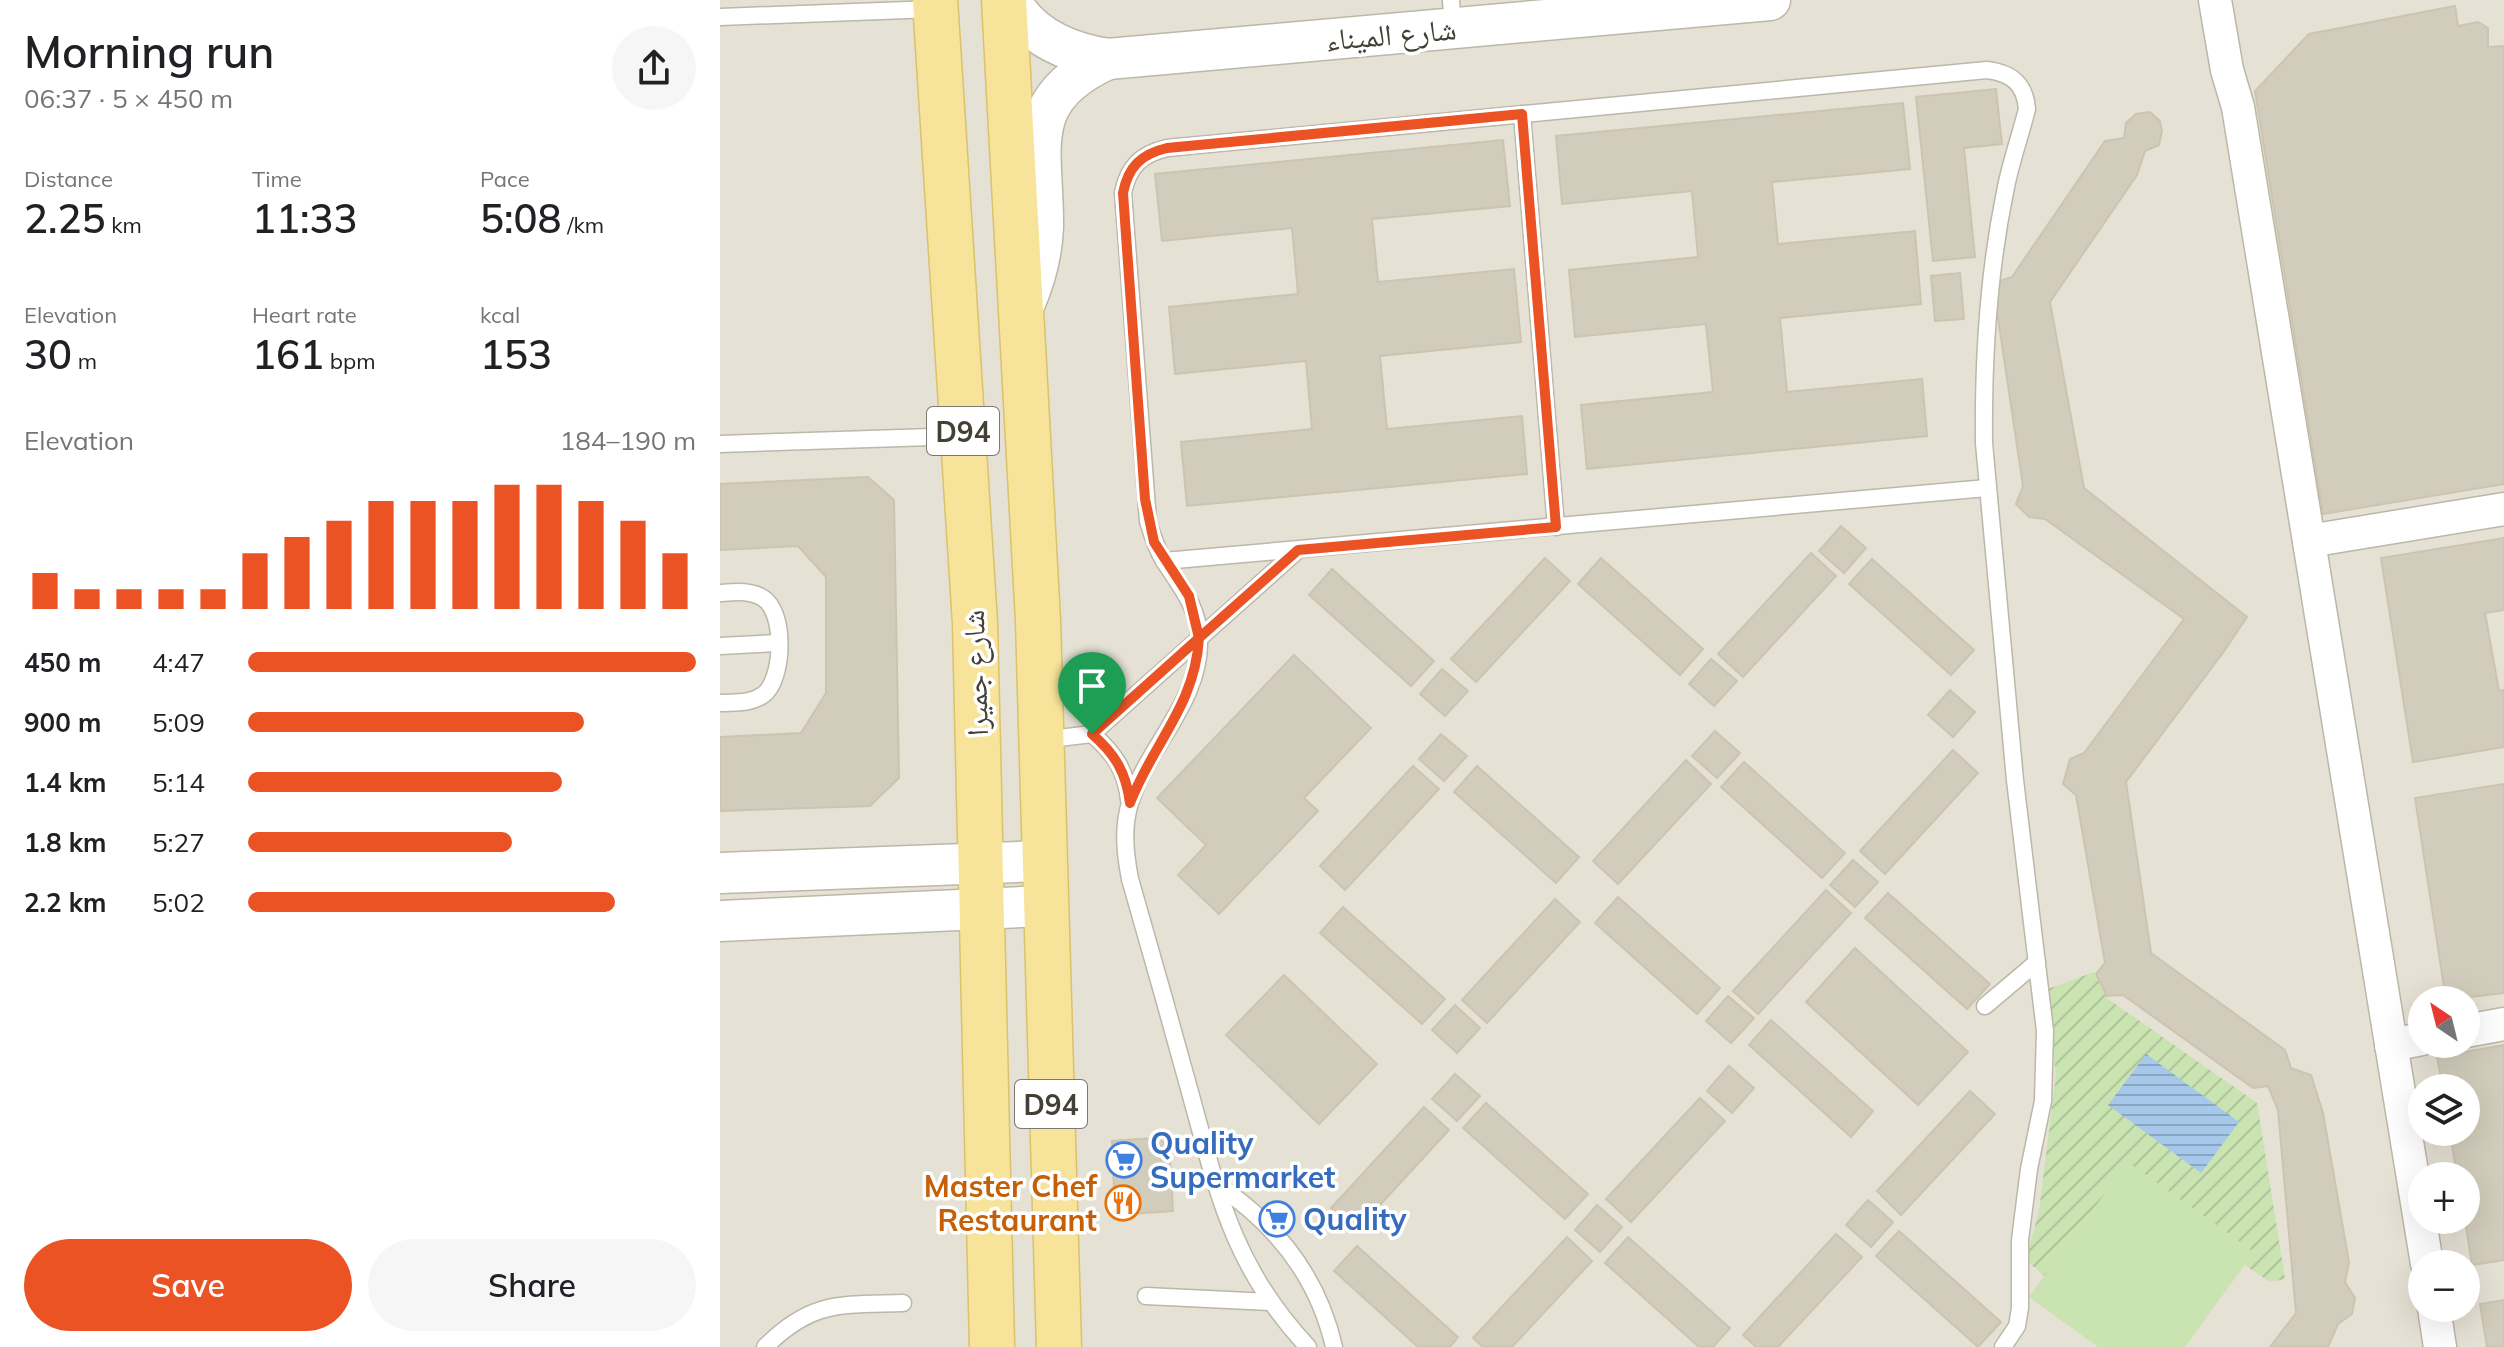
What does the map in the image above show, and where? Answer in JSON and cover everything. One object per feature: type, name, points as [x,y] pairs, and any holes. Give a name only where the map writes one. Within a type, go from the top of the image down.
[{"type":"main road","name":"D94","points":[[1007,0],[1038,621],[1059,1347]]},
{"type":"main road","name":"شارع جميرا","points":[[935,4],[975,623],[992,1347]]},
{"type":"street","points":[[1007,0],[1026,21],[1058,45],[1077,53],[1108,59]]},
{"type":"street","name":"شارع الميناء","points":[[1108,59],[1452,14],[1770,0]]},
{"type":"street","points":[[2215,0],[2227,70],[2238,107],[2309,541],[2406,1042],[2426,1250]]},
{"type":"street","points":[[2237,0],[2238,107]]},
{"type":"street","points":[[1021,312],[1037,270],[1041,248],[1043,226],[1039,145],[1045,118],[1058,93],[1070,81],[1108,59]]},
{"type":"street","points":[[2309,541],[2504,509]]},
{"type":"street","points":[[720,873],[1044,861]]},
{"type":"street","points":[[720,921],[1045,906]]},
{"type":"street","points":[[2480,1028],[2504,1024]]},
{"type":"street","points":[[2436,1322],[2440,1347]]},
{"type":"lane","points":[[720,17],[935,4]]},
{"type":"lane","points":[[1308,1347],[1270,1302],[1238,1246],[1216,1184],[1130,879],[1126,854],[1125,828],[1130,803],[1139,779],[1192,684],[1198,661],[1199,638],[1189,596],[1154,542],[1145,499],[1123,193],[1125,179],[1132,167],[1153,151],[1167,148],[1987,70],[2012,77],[2021,85],[2027,109],[2005,189],[1989,289],[1983,391],[1987,488],[2015,780],[2045,1031],[2043,1101],[2024,1205],[2017,1326],[2003,1347]]},
{"type":"lane","points":[[1522,114],[1556,527]]},
{"type":"lane","points":[[720,444],[963,436]]},
{"type":"lane","points":[[1164,561],[1987,488]]},
{"type":"lane","points":[[1041,740],[1092,734],[1298,550]]},
{"type":"lane","points":[[720,593],[751,592],[768,601],[777,619],[778,643],[778,671],[769,690],[752,701],[720,703]]},
{"type":"lane","points":[[720,646],[778,643]]},
{"type":"lane","points":[[1092,734],[1120,763],[1130,803]]},
{"type":"lane","points":[[1985,1006],[2037,962]]},
{"type":"lane","points":[[1216,1184],[1263,1219],[1300,1264],[1325,1317],[1334,1347]]},
{"type":"lane","points":[[1146,1296],[1270,1302]]},
{"type":"lane","points":[[765,1347],[786,1327],[818,1309],[836,1305],[903,1303]]},
{"type":"shaded area","points":[[720,0],[2504,0],[2504,1347],[720,1347]]},
{"type":"green space","points":[[2094,972],[2108,999],[2257,1103],[2285,1279],[2270,1282],[2245,1265],[2254,1252],[2128,1162],[2044,1276],[2026,1260],[2039,1211],[2056,1075],[2045,990]]},
{"type":"green space","points":[[2128,1161],[2254,1252],[2185,1347],[2098,1347],[2029,1297]]},
{"type":"water","points":[[2146,1054],[2239,1122],[2201,1173],[2108,1105]]},
{"type":"building","points":[[2455,6],[2458,26],[2478,22],[2488,28],[2488,47],[2504,46],[2504,484],[2323,514],[2255,91],[2309,34]]},
{"type":"building","points":[[1996,89],[2002,144],[1964,148],[1975,257],[1933,261],[1916,97]]},
{"type":"building","points":[[1903,103],[1910,169],[1772,182],[1778,244],[1915,231],[1921,304],[1780,318],[1787,392],[1922,379],[1927,436],[1587,469],[1581,405],[1713,392],[1706,324],[1575,337],[1569,270],[1698,257],[1692,191],[1562,204],[1556,136]]},
{"type":"building","points":[[2150,112],[2160,121],[2162,131],[2159,145],[2145,151],[2137,175],[2050,302],[2084,488],[2247,617],[2126,782],[2151,953],[2285,1050],[2291,1068],[2311,1075],[2323,1113],[2349,1262],[2345,1282],[2355,1298],[2352,1314],[2338,1324],[2328,1347],[2270,1347],[2296,1313],[2278,1110],[2268,1086],[2253,1088],[2123,995],[2107,996],[2096,974],[2105,963],[2076,795],[2063,784],[2070,759],[2084,753],[2184,619],[2045,519],[2029,517],[2016,504],[2023,486],[1998,318],[1989,307],[1993,283],[2012,277],[2105,141],[2124,138],[2126,123],[2136,114]]},
{"type":"building","points":[[1503,140],[1510,206],[1372,219],[1378,282],[1514,269],[1521,342],[1380,356],[1387,429],[1522,416],[1527,474],[1187,506],[1181,442],[1312,429],[1306,361],[1175,374],[1169,307],[1298,294],[1292,228],[1162,241],[1155,174]]},
{"type":"building","points":[[1960,273],[1964,319],[1935,321],[1931,276]]},
{"type":"building","points":[[868,477],[894,500],[899,778],[870,806],[720,811],[720,737],[801,733],[826,693],[826,577],[798,546],[720,550],[720,484]]},
{"type":"building","points":[[1841,526],[1866,548],[1844,573],[1819,551]]},
{"type":"building","points":[[2504,538],[2504,610],[2485,613],[2499,691],[2504,690],[2504,747],[2413,762],[2381,558]]},
{"type":"building","points":[[1811,553],[1836,576],[1743,677],[1718,654]]},
{"type":"building","points":[[1545,558],[1570,581],[1476,682],[1451,659]]},
{"type":"building","points":[[1601,558],[1703,649],[1680,675],[1578,584]]},
{"type":"building","points":[[1872,559],[1974,650],[1951,675],[1849,584]]},
{"type":"building","points":[[1332,569],[1434,661],[1411,686],[1309,595]]},
{"type":"building","points":[[1294,655],[1371,728],[1304,798],[1318,811],[1219,914],[1178,875],[1206,845],[1157,798]]},
{"type":"building","points":[[1711,659],[1737,681],[1714,706],[1689,684]]},
{"type":"building","points":[[1442,669],[1468,691],[1445,716],[1420,694]]},
{"type":"building","points":[[1950,690],[1975,712],[1953,737],[1928,715]]},
{"type":"building","points":[[1715,731],[1740,753],[1717,778],[1692,756]]},
{"type":"building","points":[[1441,734],[1467,756],[1444,781],[1419,759]]},
{"type":"building","points":[[1953,750],[1978,773],[1885,874],[1860,851]]},
{"type":"building","points":[[1686,760],[1711,784],[1618,884],[1593,861]]},
{"type":"building","points":[[1744,762],[1845,853],[1822,878],[1721,787]]},
{"type":"building","points":[[1413,766],[1439,789],[1345,890],[1320,866]]},
{"type":"building","points":[[1477,766],[1579,857],[1556,883],[1454,792]]},
{"type":"building","points":[[2504,784],[2504,993],[2480,996],[2480,986],[2444,986],[2415,798]]},
{"type":"building","points":[[1853,860],[1878,882],[1855,907],[1830,885]]},
{"type":"building","points":[[1826,890],[1851,913],[1758,1014],[1733,991]]},
{"type":"building","points":[[1888,893],[1990,984],[1967,1009],[1865,918]]},
{"type":"building","points":[[1618,897],[1720,988],[1697,1014],[1595,923]]},
{"type":"building","points":[[1555,899],[1580,922],[1487,1023],[1462,1000]]},
{"type":"building","points":[[1343,907],[1445,999],[1422,1024],[1320,933]]},
{"type":"building","points":[[1855,948],[1968,1052],[1918,1105],[1806,1002]]},
{"type":"building","points":[[1284,975],[1377,1064],[1319,1124],[1226,1035]]},
{"type":"building","points":[[1728,996],[1754,1018],[1731,1043],[1706,1021]]},
{"type":"building","points":[[1455,1005],[1480,1028],[1457,1053],[1432,1030]]},
{"type":"building","points":[[1771,1020],[1873,1111],[1851,1137],[1749,1045]]},
{"type":"building","points":[[2504,1045],[2504,1260],[2480,1264],[2480,1250],[2470,1250],[2467,1234],[2480,1234],[2480,1162],[2455,1162],[2452,1146],[2480,1146],[2480,1074],[2440,1074],[2437,1058],[2480,1058],[2480,1049]]},
{"type":"building","points":[[1729,1066],[1754,1088],[1732,1113],[1707,1091]]},
{"type":"building","points":[[1455,1074],[1480,1096],[1457,1121],[1432,1099]]},
{"type":"building","points":[[1970,1091],[1995,1114],[1901,1215],[1877,1191]]},
{"type":"building","points":[[1700,1098],[1725,1121],[1631,1222],[1606,1199]]},
{"type":"building","points":[[1486,1103],[1588,1194],[1565,1219],[1463,1128]]},
{"type":"building","points":[[1424,1107],[1449,1130],[1356,1231],[1331,1208]]},
{"type":"building","points":[[1169,1137],[1173,1211],[1115,1215],[1112,1141]]},
{"type":"building","points":[[1868,1200],[1893,1222],[1871,1247],[1846,1225]]},
{"type":"building","points":[[1597,1205],[1622,1227],[1600,1252],[1575,1230]]},
{"type":"building","points":[[1899,1231],[2001,1322],[1978,1347],[1876,1256]]},
{"type":"building","points":[[1836,1234],[1862,1257],[1778,1347],[1756,1347],[1743,1335]]},
{"type":"building","points":[[1567,1237],[1592,1261],[1512,1347],[1483,1347],[1473,1338]]},
{"type":"building","points":[[1628,1237],[1730,1328],[1713,1347],[1699,1347],[1605,1263]]},
{"type":"building","points":[[1357,1246],[1458,1337],[1450,1347],[1418,1347],[1334,1271]]},
{"type":"building","points":[[2504,1300],[2504,1347],[2487,1347],[2480,1304]]},
{"type":"place","name":"Quality Supermarket","points":[[1124,1160]]},
{"type":"place","name":"Master Chef Restaurant","points":[[1123,1203]]},
{"type":"place","name":"Quality","points":[[1277,1219]]},
{"type":"route","points":[[1092,734],[1120,763],[1130,803],[1139,779],[1192,684],[1198,661],[1199,638],[1298,550],[1556,527],[1522,114],[1167,148],[1153,151],[1132,167],[1125,179],[1123,193],[1148,521],[1164,561],[1189,596],[1199,638],[1092,734]]}]
